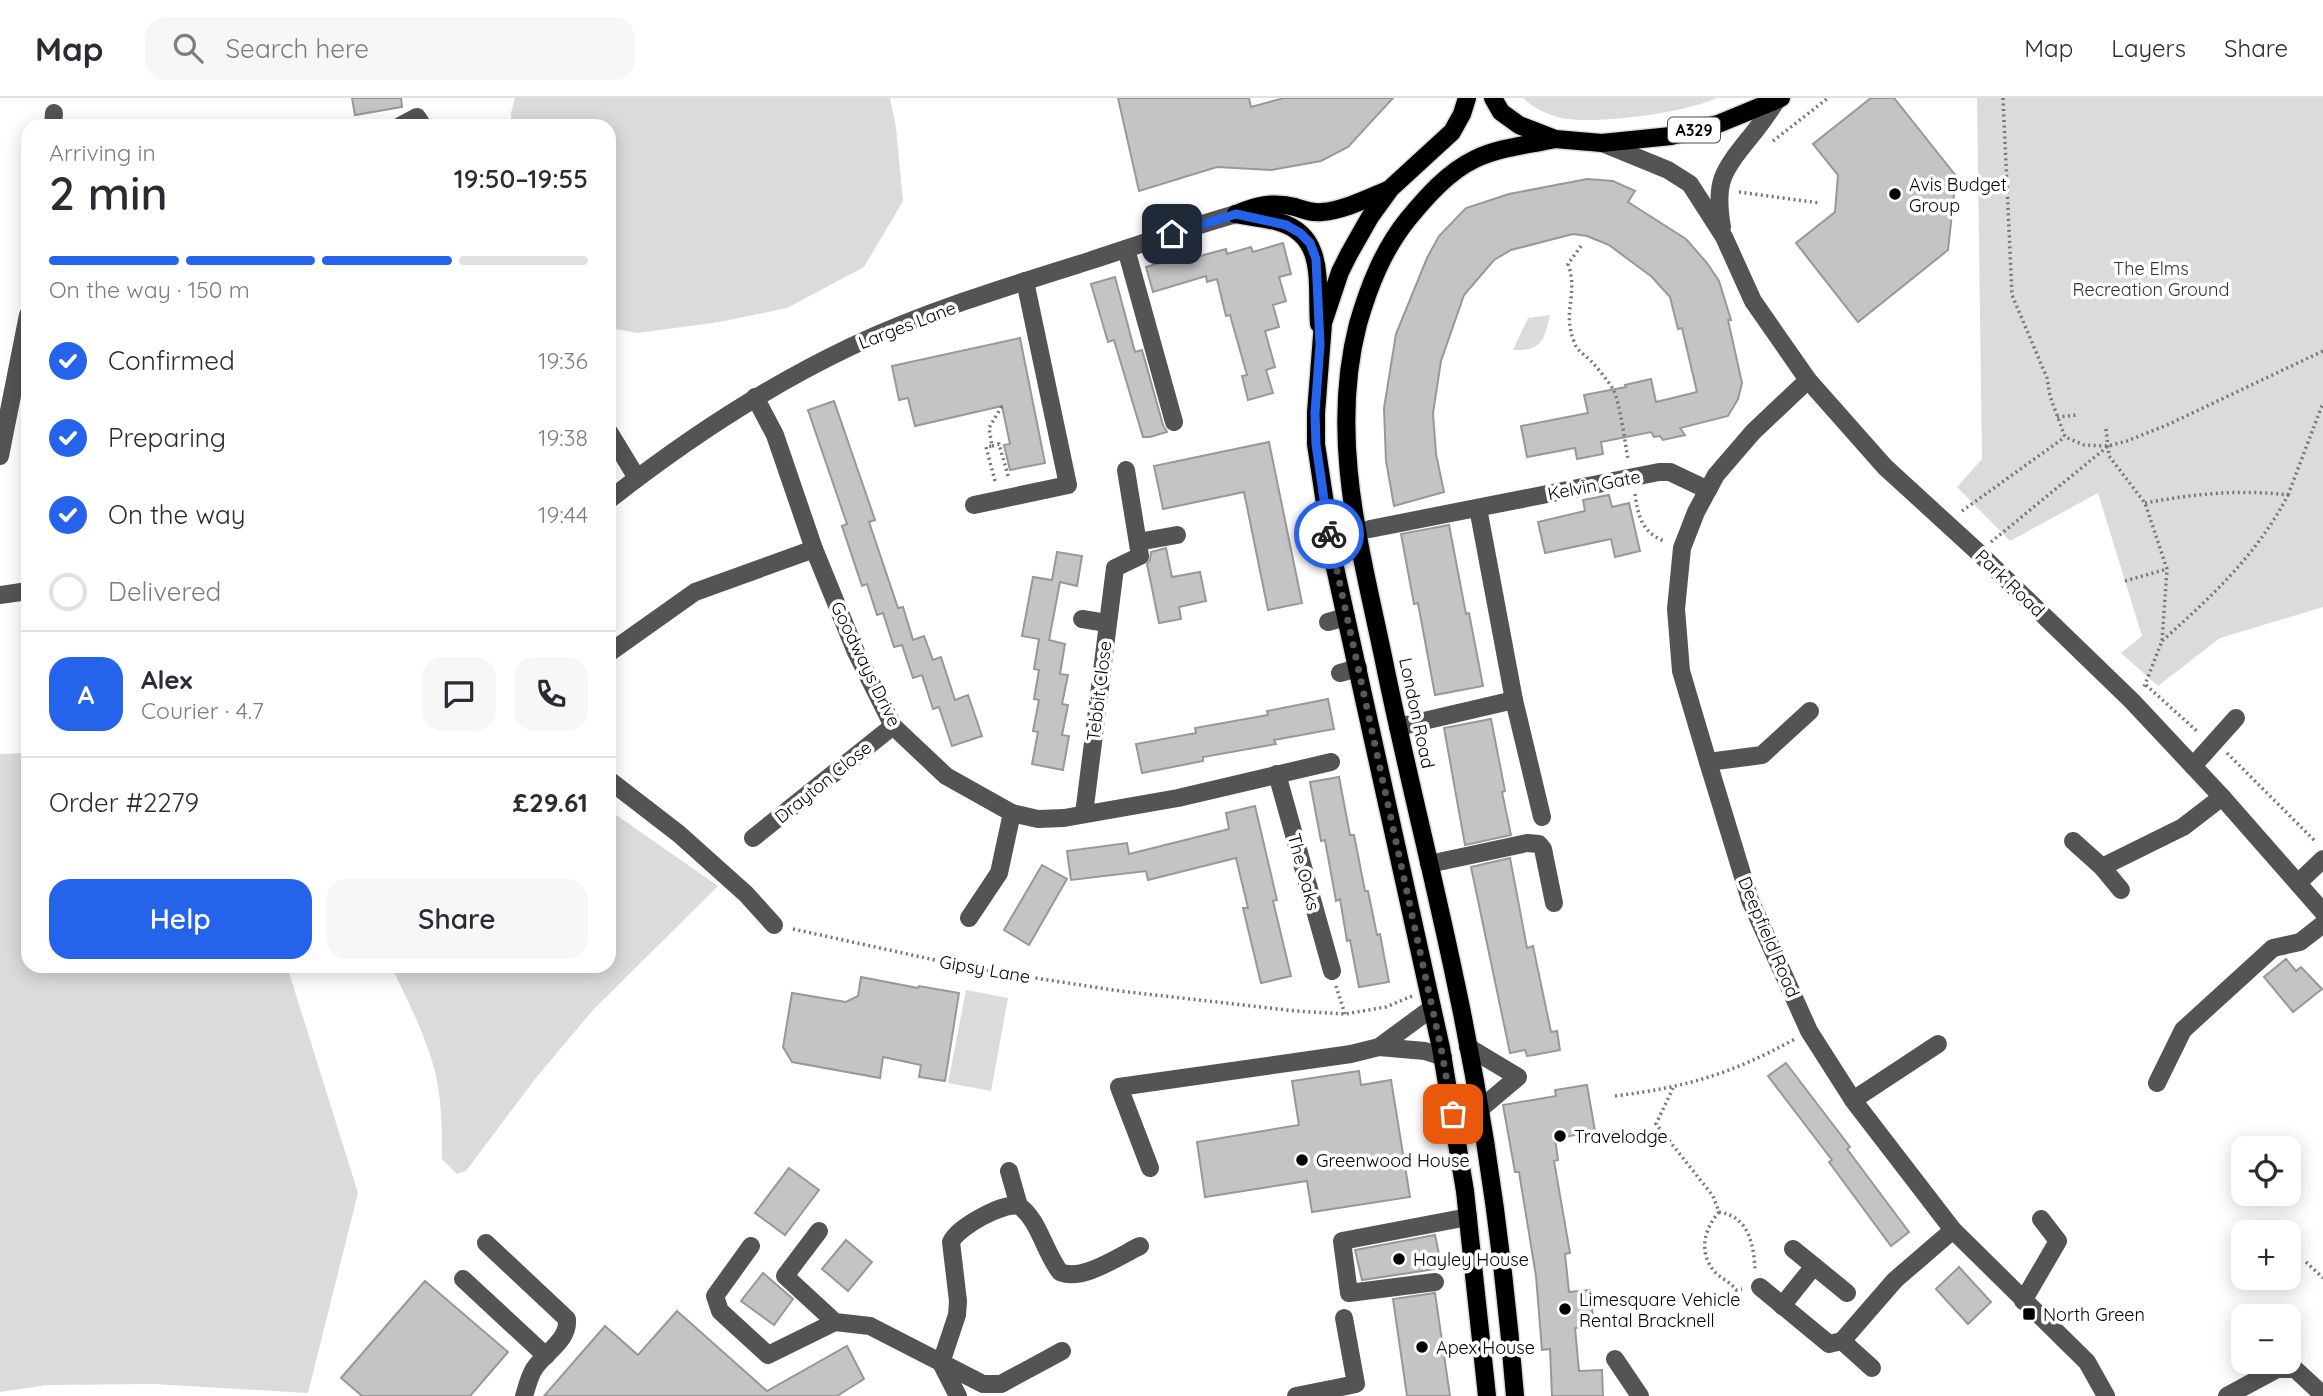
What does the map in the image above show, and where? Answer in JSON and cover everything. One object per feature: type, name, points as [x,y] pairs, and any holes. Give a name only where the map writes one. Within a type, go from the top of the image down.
[{"type":"main road","points":[[1467,98],[1452,132],[1391,188],[1358,235],[1340,272],[1323,323],[1315,413],[1316,444],[1334,563],[1443,1056],[1468,1217],[1487,1396]]},
{"type":"main road","name":"A329","points":[[1493,98],[1501,112],[1519,125],[1555,139],[1602,144],[1671,136],[1718,124],[1779,99]]},
{"type":"main road","name":"London Road","points":[[1515,1396],[1493,1191],[1480,1109],[1355,526],[1348,466],[1347,390],[1351,355],[1373,278],[1388,248],[1420,205],[1450,175],[1478,157],[1555,139]]},
{"type":"main road","points":[[1236,214],[1266,203],[1311,212],[1340,209],[1391,188]]},
{"type":"main road","points":[[1236,214],[1286,225],[1310,243],[1316,259],[1320,345]]},
{"type":"street","name":"Park Road","points":[[1724,237],[1718,205],[1721,179],[1733,157],[1779,99]]},
{"type":"street","name":"Park Road","points":[[1602,144],[1681,176],[1690,184],[1724,237],[1753,300],[1808,380],[1885,467],[1979,553],[2132,701],[2323,912]]},
{"type":"street","name":"Larges Lane","points":[[616,494],[755,397],[882,333],[1025,281],[1236,214]]},
{"type":"street","points":[[1126,249],[1174,422]]},
{"type":"street","points":[[974,505],[1068,485],[1025,281]]},
{"type":"street","points":[[0,456],[21,350]]},
{"type":"street","name":"Deepfield Road","points":[[1808,380],[1732,454],[1696,512],[1682,548],[1676,609],[1681,671],[1750,900],[1809,1031],[1853,1100],[1953,1230],[2087,1362],[2106,1396]]},
{"type":"street","name":"Goodways Drive","points":[[755,397],[775,435],[814,549],[856,652],[893,726],[946,776],[1012,813],[1038,819],[1084,814]]},
{"type":"street","points":[[616,444],[637,478]]},
{"type":"street","points":[[1126,470],[1138,542],[1177,535]]},
{"type":"street","name":"Kelvin Gate","points":[[1370,529],[1659,472],[1670,472],[1708,490]]},
{"type":"street","points":[[1478,508],[1514,700],[1542,817]]},
{"type":"street","name":"Tebbit Close","points":[[1084,814],[1115,568],[1140,556],[1138,542]]},
{"type":"street","points":[[616,648],[695,592],[814,549]]},
{"type":"street","points":[[0,595],[21,593]]},
{"type":"street","points":[[1328,622],[1346,617]]},
{"type":"street","points":[[1082,619],[1107,623]]},
{"type":"street","points":[[1340,673],[1358,668]]},
{"type":"street","points":[[1398,727],[1514,700]]},
{"type":"street","points":[[1708,762],[1762,755],[1810,711]]},
{"type":"street","points":[[2193,766],[2236,718]]},
{"type":"street","name":"Drayton Close","points":[[753,838],[893,726]]},
{"type":"street","points":[[1084,814],[1178,798],[1331,762]]},
{"type":"street","name":"The Oaks","points":[[1277,774],[1332,971]]},
{"type":"street","points":[[616,785],[679,834],[746,894],[774,925]]},
{"type":"street","points":[[2102,867],[2183,827],[2221,797]]},
{"type":"street","points":[[969,918],[999,873],[1012,813]]},
{"type":"street","points":[[2073,841],[2102,867],[2122,890]]},
{"type":"street","points":[[1429,864],[1527,843],[1539,844],[1543,849],[1554,903]]},
{"type":"street","points":[[2299,883],[2323,859]]},
{"type":"street","points":[[2157,1083],[2183,1030],[2273,948],[2300,942],[2323,924]]},
{"type":"street","points":[[1379,1047],[1433,1007]]},
{"type":"street","points":[[1853,1100],[1938,1044]]},
{"type":"street","points":[[1150,1168],[1119,1087],[1351,1054],[1379,1047],[1425,1051],[1443,1056]]},
{"type":"street","points":[[1468,1047],[1518,1077],[1480,1109]]},
{"type":"street","points":[[1009,1171],[1019,1206]]},
{"type":"street","points":[[958,1396],[941,1363],[957,1315],[951,1242],[959,1232],[981,1217],[1013,1204],[1019,1206],[1026,1210],[1060,1272],[1075,1276],[1140,1246]]},
{"type":"street","points":[[1435,1282],[1349,1293],[1342,1241],[1468,1217]]},
{"type":"street","points":[[2023,1301],[2058,1241],[2041,1219]]},
{"type":"street","points":[[1760,1287],[1829,1344],[1842,1341],[1895,1280],[1953,1230]]},
{"type":"street","points":[[819,1231],[785,1276],[835,1322]]},
{"type":"street","points":[[486,1243],[567,1319],[568,1328],[564,1336],[533,1372],[524,1396]]},
{"type":"street","points":[[751,1246],[715,1296],[715,1303],[720,1311],[768,1355],[835,1322],[870,1326],[983,1384],[1001,1384],[1062,1351]]},
{"type":"street","points":[[1793,1249],[1847,1293]]},
{"type":"street","points":[[1782,1306],[1814,1266]]},
{"type":"street","points":[[463,1279],[546,1356]]},
{"type":"street","points":[[1296,1396],[1356,1384],[1344,1318]]},
{"type":"street","points":[[1842,1341],[1872,1368]]},
{"type":"street","points":[[1615,1359],[1640,1396]]},
{"type":"street","points":[[2227,1396],[2277,1368],[2295,1369],[2323,1395]]},
{"type":"path","points":[[1803,117],[1828,98]]},
{"type":"path","points":[[2003,98],[2012,295],[2047,378],[2065,437],[2084,445],[2108,446]]},
{"type":"path","points":[[1733,191],[1820,203]]},
{"type":"path","points":[[1581,247],[1568,264],[1574,290],[1568,308],[1569,325],[1576,346],[1614,391],[1630,467]]},
{"type":"path","points":[[1979,553],[2108,446],[2167,425],[2323,351]]},
{"type":"path","points":[[2162,642],[2214,595],[2260,542],[2288,495],[2323,402]]},
{"type":"path","points":[[992,446],[989,428],[1002,406]]},
{"type":"path","points":[[2057,417],[2077,415]]},
{"type":"path","points":[[2106,429],[2109,456],[2145,503],[2166,569],[2162,642],[2146,685],[2132,701]]},
{"type":"path","points":[[1945,522],[2065,437]]},
{"type":"path","points":[[999,444],[1006,498],[986,447],[999,444]]},
{"type":"path","points":[[2145,503],[2214,493],[2288,495]]},
{"type":"path","points":[[1635,494],[1643,525],[1658,538],[1682,548]]},
{"type":"path","points":[[2125,581],[2166,569]]},
{"type":"path","points":[[2146,685],[2201,735],[2215,742],[2323,849]]},
{"type":"path","name":"Gipsy Lane","points":[[774,925],[975,970],[1296,1012],[1345,1014],[1386,1007],[1414,996]]},
{"type":"path","points":[[1332,971],[1345,1014]]},
{"type":"path","points":[[1615,1096],[1673,1088],[1730,1072],[1809,1031]]},
{"type":"path","points":[[1673,1088],[1656,1124],[1713,1196],[1719,1212],[1740,1220],[1748,1231],[1760,1287],[1736,1290],[1712,1269],[1705,1255],[1705,1236],[1719,1212]]},
{"type":"path","points":[[2306,1262],[2323,1278]]},
{"type":"green space","points":[[515,98],[890,98],[896,128],[903,201],[864,267],[787,308],[719,322],[638,333],[616,329],[616,119],[511,119]]},
{"type":"green space","points":[[1523,98],[1716,98],[1662,113],[1617,119],[1576,120],[1545,113]]},
{"type":"green space","name":"The Elms Recreation Ground","points":[[1977,98],[2323,98],[2323,607],[2220,638],[2158,686],[2121,653],[2142,636],[2098,493],[2010,541],[1957,487],[1982,459]]},
{"type":"green space","points":[[1550,315],[1540,343],[1530,349],[1513,350],[1528,318]]},
{"type":"green space","points":[[21,753],[21,973],[289,973],[358,1193],[308,1393],[154,1384],[47,1385],[0,1392],[0,754]]},
{"type":"green space","points":[[616,815],[718,886],[593,1010],[535,1079],[466,1171],[457,1174],[442,1159],[440,1097],[432,1061],[419,1025],[394,973],[616,973]]},
{"type":"green space","points":[[966,990],[1008,998],[991,1091],[948,1083]]},
{"type":"building","points":[[352,98],[401,98],[402,107],[355,115]]},
{"type":"building","points":[[1118,98],[1249,98],[1251,107],[1284,98],[1393,98],[1348,147],[1321,161],[1271,170],[1217,167],[1139,191]]},
{"type":"building","name":"Avis Budget Group","points":[[1871,98],[1894,98],[1956,176],[1948,250],[1858,322],[1796,243],[1835,212],[1838,175],[1813,144]]},
{"type":"building","points":[[1587,179],[1613,181],[1635,191],[1628,202],[1686,239],[1719,281],[1731,320],[1728,320],[1742,383],[1738,399],[1728,416],[1680,428],[1685,435],[1663,440],[1660,436],[1654,437],[1651,432],[1601,442],[1603,454],[1577,459],[1575,448],[1527,457],[1521,426],[1588,413],[1584,395],[1651,379],[1656,402],[1697,392],[1682,328],[1678,329],[1670,297],[1652,277],[1609,245],[1587,236],[1573,234],[1511,250],[1494,260],[1464,295],[1441,361],[1433,413],[1436,454],[1444,492],[1394,506],[1386,461],[1384,408],[1396,334],[1427,258],[1439,236],[1466,208],[1509,194]]},
{"type":"building","points":[[1283,243],[1291,274],[1279,277],[1286,301],[1273,305],[1279,327],[1265,331],[1275,367],[1266,370],[1273,393],[1248,400],[1242,376],[1247,375],[1230,315],[1226,316],[1217,279],[1207,282],[1206,276],[1153,292],[1146,267],[1199,252],[1200,256],[1226,249],[1227,254],[1251,247],[1253,252]]},
{"type":"building","points":[[1115,277],[1135,352],[1142,350],[1167,432],[1150,437],[1143,437],[1114,340],[1108,342],[1091,284]]},
{"type":"building","points":[[1020,338],[1045,463],[1010,470],[1004,445],[1010,444],[1002,406],[915,426],[908,398],[899,400],[892,366]]},
{"type":"building","points":[[834,401],[875,520],[869,522],[898,608],[903,607],[913,640],[924,636],[933,660],[941,657],[955,700],[968,695],[982,736],[952,746],[939,707],[933,709],[922,675],[913,678],[902,645],[894,647],[883,613],[877,615],[867,584],[862,586],[842,526],[847,524],[808,410]]},
{"type":"building","points":[[1269,442],[1302,603],[1268,610],[1244,492],[1163,509],[1154,466]]},
{"type":"building","points":[[1609,495],[1612,507],[1629,503],[1640,551],[1615,557],[1611,539],[1545,553],[1538,522],[1585,511],[1583,500]]},
{"type":"building","points":[[1449,525],[1483,686],[1435,695],[1418,603],[1414,604],[1401,534]]},
{"type":"building","points":[[1166,548],[1172,577],[1200,572],[1206,601],[1179,607],[1181,619],[1159,623],[1147,564],[1151,552]]},
{"type":"building","points":[[1057,552],[1082,556],[1077,586],[1060,582],[1049,640],[1065,644],[1060,674],[1068,675],[1062,704],[1068,705],[1062,735],[1069,736],[1063,770],[1032,764],[1038,732],[1033,731],[1039,700],[1034,699],[1039,670],[1034,669],[1039,639],[1022,636],[1033,577],[1052,580]]},
{"type":"building","points":[[1328,699],[1334,729],[1274,740],[1276,744],[1203,757],[1203,761],[1142,773],[1136,744],[1196,733],[1195,728],[1268,715],[1267,711]]},
{"type":"building","points":[[1491,719],[1511,835],[1465,845],[1444,728]]},
{"type":"building","points":[[1339,777],[1350,835],[1354,835],[1365,891],[1368,891],[1377,935],[1380,934],[1389,982],[1359,987],[1340,899],[1336,901],[1325,840],[1321,841],[1310,782]]},
{"type":"building","points":[[1255,806],[1291,976],[1261,983],[1243,908],[1248,908],[1236,858],[1148,880],[1146,871],[1071,880],[1067,851],[1127,843],[1129,854],[1229,829],[1226,813]]},
{"type":"building","points":[[1510,858],[1527,948],[1533,946],[1551,1032],[1557,1031],[1560,1050],[1527,1056],[1525,1050],[1510,1053],[1471,867]]},
{"type":"building","points":[[1042,865],[1067,879],[1029,945],[1004,930]]},
{"type":"building","points":[[2286,959],[2296,971],[2301,967],[2322,989],[2293,1012],[2264,977]]},
{"type":"building","points":[[861,977],[959,993],[945,1081],[919,1077],[921,1065],[883,1057],[880,1078],[792,1062],[783,1047],[792,993],[846,1002],[858,996]]},
{"type":"building","points":[[1786,1063],[1850,1147],[1847,1149],[1909,1232],[1891,1246],[1829,1162],[1832,1160],[1768,1076]]},
{"type":"building","name":"Greenwood House","points":[[1359,1071],[1361,1085],[1391,1080],[1410,1197],[1312,1212],[1307,1181],[1205,1197],[1197,1142],[1299,1125],[1292,1081]]},
{"type":"building","points":[[1587,1085],[1595,1131],[1555,1139],[1558,1160],[1554,1161],[1570,1253],[1565,1254],[1569,1292],[1590,1290],[1594,1326],[1575,1328],[1579,1371],[1602,1370],[1603,1396],[1552,1396],[1550,1349],[1542,1350],[1536,1276],[1519,1172],[1515,1172],[1503,1105],[1556,1096],[1555,1090]]},
{"type":"building","points":[[789,1168],[819,1190],[785,1235],[755,1213]]},
{"type":"building","name":"Hayley House","points":[[1435,1235],[1442,1268],[1362,1280],[1355,1250]]},
{"type":"building","points":[[846,1240],[872,1262],[848,1291],[822,1269]]},
{"type":"building","points":[[1959,1267],[1991,1302],[1968,1324],[1936,1289]]},
{"type":"building","points":[[763,1273],[793,1299],[774,1325],[741,1301]]},
{"type":"building","points":[[425,1281],[508,1352],[470,1396],[362,1396],[341,1378]]},
{"type":"building","name":"Apex House","points":[[1435,1293],[1450,1396],[1407,1396],[1393,1299]]},
{"type":"building","points":[[677,1311],[767,1391],[847,1346],[864,1379],[837,1396],[544,1396],[605,1326],[638,1355]]},
{"type":"way so far","points":[[1329,534],[1453,1114]]},
{"type":"place","name":"Avis Budget Group","points":[[1895,194]]},
{"type":"place","name":"Travelodge","points":[[1560,1136]]},
{"type":"place","name":"Greenwood House","points":[[1302,1160]]},
{"type":"place","name":"Hayley House","points":[[1399,1259]]},
{"type":"place","name":"Limesquare Vehicle Rental Bracknell","points":[[1565,1309]]},
{"type":"place","name":"North Green","points":[[2029,1314]]},
{"type":"place","name":"Apex House","points":[[1422,1347]]},
{"type":"route","points":[[1172,234],[1236,214],[1277,221],[1300,233],[1310,243],[1316,259],[1320,345],[1315,413],[1316,444],[1329,534]]}]
